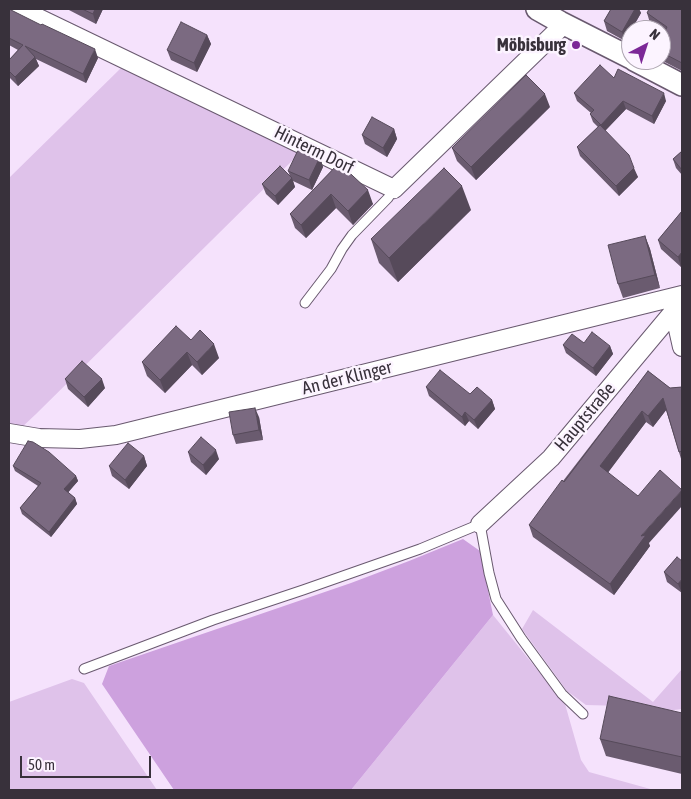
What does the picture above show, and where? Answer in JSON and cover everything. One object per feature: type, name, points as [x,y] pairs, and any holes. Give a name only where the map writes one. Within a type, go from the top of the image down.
[{"type":"street","name":"Hinterm Dorf","points":[[20,9],[394,189]]},
{"type":"street","points":[[538,9],[621,53]]},
{"type":"street","points":[[394,189],[559,29],[560,22]]},
{"type":"street","points":[[653,70],[682,85]]},
{"type":"street","name":"An der Klinger","points":[[9,433],[39,438],[80,439],[116,434],[682,294]]},
{"type":"street","points":[[678,307],[682,346]]},
{"type":"street","name":"Hauptstraße","points":[[480,524],[551,458],[678,307]]},
{"type":"lane","points":[[305,303],[331,269],[352,235],[388,198],[394,189]]},
{"type":"lane","points":[[84,669],[213,620],[420,549],[480,524],[496,599],[521,638],[562,694],[583,714]]},
{"type":"shaded area","points":[[121,68],[300,153],[36,414],[20,429],[9,427],[9,178]]},
{"type":"shaded area","points":[[463,539],[480,551],[493,615],[351,790],[174,790],[102,684],[109,666],[351,583]]},
{"type":"shaded area","points":[[533,610],[653,702],[682,669],[682,709],[658,712],[624,706],[586,705],[567,691],[522,629]]},
{"type":"shaded area","points":[[493,615],[565,704],[581,760],[589,772],[654,790],[351,790]]},
{"type":"shaded area","points":[[72,679],[84,683],[157,790],[9,790],[9,702]]},
{"type":"building","points":[[9,9],[95,49],[83,74],[25,46],[35,57],[15,77],[9,71],[9,60],[23,45],[9,38]]},
{"type":"building","points":[[82,9],[95,9],[93,14]]},
{"type":"building","points":[[611,9],[635,9],[629,20],[621,20],[621,31],[604,21]]},
{"type":"building","points":[[649,9],[682,9],[682,63],[671,57],[671,20],[657,20],[647,13]]},
{"type":"building","points":[[181,22],[207,35],[194,63],[167,50]]},
{"type":"building","points":[[600,65],[614,78],[618,69],[664,93],[652,116],[623,101],[601,125],[590,114],[594,110],[574,93]]},
{"type":"building","points":[[526,75],[545,94],[471,167],[452,148]]},
{"type":"building","points":[[372,117],[394,129],[383,148],[362,135]]},
{"type":"building","points":[[600,125],[629,155],[634,168],[616,186],[577,147]]},
{"type":"building","points":[[299,148],[320,157],[309,180],[288,171]]},
{"type":"building","points":[[682,151],[682,170],[673,159]]},
{"type":"building","points":[[339,163],[368,190],[348,211],[331,194],[301,225],[290,214]]},
{"type":"building","points":[[280,166],[292,178],[275,196],[262,184]]},
{"type":"building","points":[[444,168],[462,186],[389,258],[371,239]]},
{"type":"building","points":[[682,211],[682,252],[678,257],[658,240]]},
{"type":"building","points":[[645,236],[655,275],[618,284],[608,245]]},
{"type":"building","points":[[176,326],[191,340],[200,330],[214,344],[197,362],[187,352],[160,380],[142,362]]},
{"type":"building","points":[[592,332],[610,346],[593,368],[563,345],[572,334],[584,343]]},
{"type":"building","points":[[82,361],[102,379],[84,397],[65,379]]},
{"type":"building","points":[[440,370],[470,394],[477,387],[492,400],[474,420],[465,412],[462,417],[426,387]]},
{"type":"building","points":[[648,371],[670,388],[682,387],[682,451],[679,452],[663,398],[648,416],[642,411],[600,466],[638,496],[660,470],[682,490],[641,536],[646,535],[610,584],[529,525]]},
{"type":"building","points":[[255,408],[259,430],[233,435],[229,412]]},
{"type":"building","points":[[201,437],[216,450],[203,465],[188,452]]},
{"type":"building","points":[[28,441],[49,452],[76,476],[64,489],[75,498],[49,532],[20,508],[41,483],[13,466]]},
{"type":"building","points":[[128,443],[144,456],[125,480],[109,466]]},
{"type":"building","points":[[677,557],[682,561],[682,579],[678,584],[664,572]]},
{"type":"building","points":[[609,696],[682,713],[682,757],[600,739]]},
{"type":"place","name":"Möbisburg","points":[[576,45]]}]
